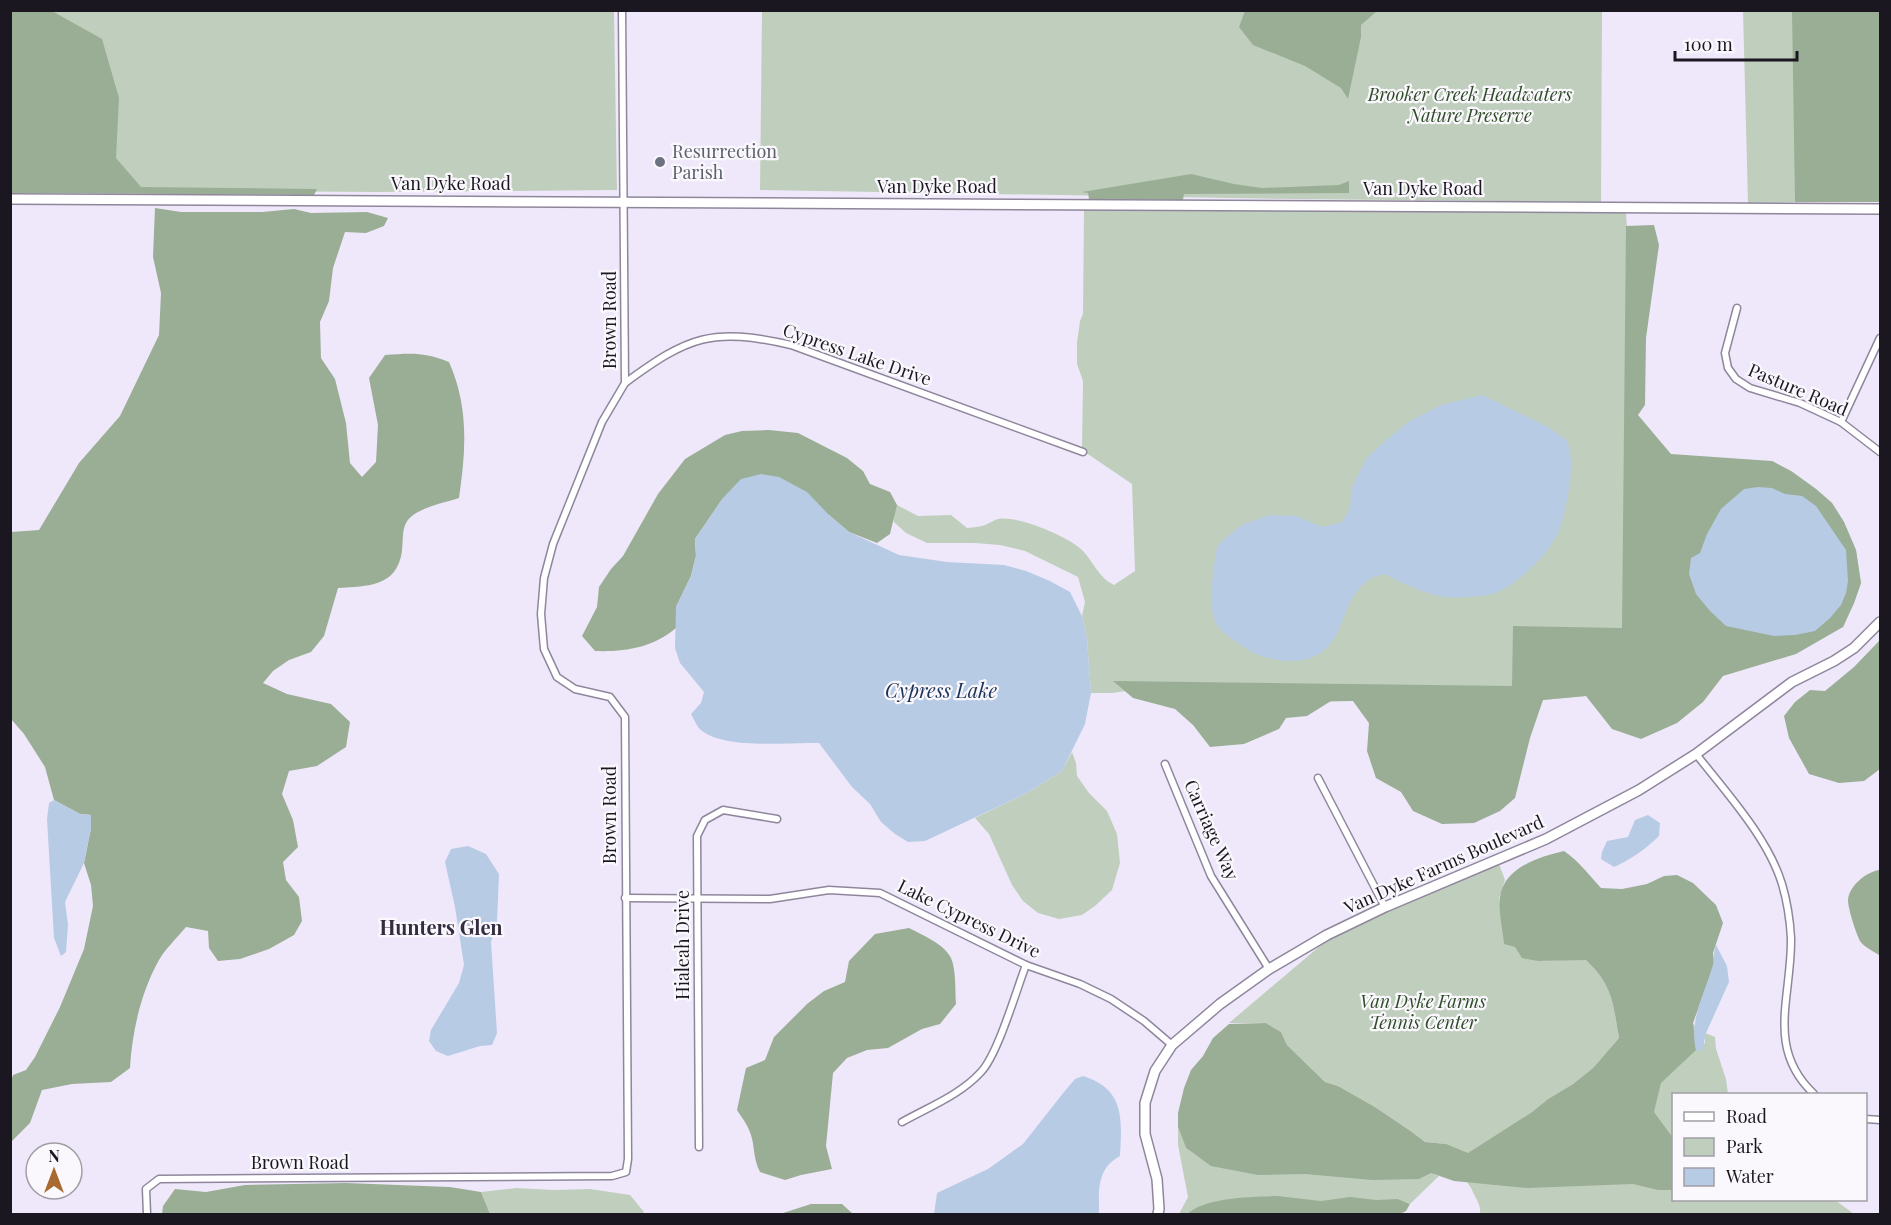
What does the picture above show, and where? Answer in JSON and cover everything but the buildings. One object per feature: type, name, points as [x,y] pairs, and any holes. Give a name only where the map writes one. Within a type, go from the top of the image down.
[{"type":"main road","name":"Van Dyke Road","points":[[10,198],[1881,208]]},
{"type":"main road","name":"Van Dyke Farms Boulevard","points":[[1158,1215],[1157,1179],[1145,1134],[1145,1103],[1155,1071],[1172,1045],[1220,1004],[1269,969],[1327,935],[1385,907],[1546,839],[1639,790],[1696,754],[1792,682],[1854,648],[1881,622]]},
{"type":"street","name":"Brown Road","points":[[147,1215],[146,1189],[159,1179],[612,1176],[626,1172],[628,1159],[624,717],[610,697],[574,689],[557,677],[544,649],[541,614],[544,578],[554,543],[602,422],[625,384],[622,10]]},
{"type":"street","name":"Pasture Road","points":[[1737,308],[1725,353],[1728,368],[1736,379],[1750,388],[1800,403],[1841,422],[1881,452]]},
{"type":"street","name":"Cypress Lake Drive","points":[[625,384],[664,356],[702,339],[722,335],[760,338],[791,345],[1083,452]]},
{"type":"street","points":[[1841,422],[1881,338]]},
{"type":"street","points":[[1696,754],[1759,835],[1781,881],[1789,911],[1791,939],[1784,1036],[1789,1060],[1801,1082],[1812,1093]]},
{"type":"street","name":"Carriage Way","points":[[1165,764],[1211,876],[1269,969]]},
{"type":"street","points":[[1318,778],[1385,907]]},
{"type":"street","name":"Hialeah Drive","points":[[699,1147],[697,836],[705,820],[723,810],[777,819]]},
{"type":"street","name":"Lake Cypress Drive","points":[[625,898],[770,899],[829,890],[880,893],[1026,966],[1080,984],[1111,999],[1144,1020],[1172,1045]]},
{"type":"street","points":[[902,1122],[964,1088],[982,1071],[992,1055],[1026,966]]},
{"type":"green space","points":[[10,11],[52,11],[102,39],[119,98],[116,158],[141,187],[317,189],[314,195],[11,193]]},
{"type":"green space","points":[[11,11],[614,11],[617,190],[377,192],[11,190]]},
{"type":"green space","name":"Brooker Creek Headwaters Nature Preserve","points":[[762,11],[1602,11],[1601,202],[760,190]]},
{"type":"green space","points":[[1245,11],[1377,11],[1361,25],[1361,37],[1348,99],[1341,88],[1305,66],[1253,45],[1239,27]]},
{"type":"green space","points":[[1743,11],[1880,11],[1880,201],[1748,203]]},
{"type":"green space","points":[[1792,11],[1880,11],[1880,202],[1795,202]]},
{"type":"green space","points":[[1191,174],[1262,188],[1339,185],[1349,181],[1349,193],[1184,194],[1183,200],[1089,199],[1088,193],[1082,192]]},
{"type":"green space","points":[[155,208],[181,212],[262,212],[294,209],[311,213],[367,212],[388,218],[384,226],[366,233],[345,232],[333,268],[329,301],[320,322],[321,358],[335,379],[346,423],[350,463],[362,477],[376,462],[378,425],[369,378],[385,355],[418,354],[449,362],[463,412],[464,446],[459,498],[430,507],[410,518],[405,526],[402,551],[394,572],[387,578],[370,585],[338,588],[324,636],[311,652],[289,660],[273,671],[263,683],[287,694],[331,704],[350,722],[346,747],[317,766],[289,771],[282,794],[293,820],[298,847],[283,862],[286,880],[299,897],[302,921],[294,935],[269,949],[240,959],[218,961],[209,948],[208,931],[186,927],[168,947],[147,985],[135,1026],[130,1068],[111,1082],[72,1084],[42,1090],[30,1123],[11,1142],[11,1081],[13,1075],[26,1070],[35,1057],[60,1007],[84,949],[93,906],[91,885],[84,863],[91,828],[91,815],[80,814],[54,800],[45,767],[24,734],[11,719],[11,532],[39,530],[79,463],[120,416],[159,335],[161,293],[153,257]]},
{"type":"green space","points":[[1084,209],[1626,212],[1637,415],[1655,463],[1772,461],[1816,489],[1832,503],[1844,522],[1856,550],[1861,583],[1843,627],[1586,696],[1369,723],[1353,701],[1190,707],[1139,689],[1091,693],[1087,639],[1082,616],[1085,602],[1078,577],[1025,551],[1000,545],[927,543],[906,533],[894,522],[889,497],[897,505],[918,516],[951,515],[967,528],[983,526],[998,519],[1007,519],[1043,528],[1076,545],[1104,578],[1114,585],[1135,571],[1132,484],[1082,450],[1083,381],[1077,364],[1077,343],[1083,314]]},
{"type":"green space","points":[[1654,225],[1659,245],[1646,338],[1645,405],[1638,415],[1671,454],[1772,461],[1791,471],[1832,503],[1844,522],[1856,550],[1861,583],[1843,627],[1796,654],[1723,676],[1703,702],[1677,723],[1641,739],[1612,729],[1586,696],[1543,700],[1530,738],[1515,798],[1500,811],[1474,823],[1442,824],[1413,811],[1401,792],[1376,778],[1367,751],[1369,723],[1353,701],[1331,701],[1307,716],[1286,718],[1279,729],[1244,744],[1210,747],[1193,725],[1175,709],[1133,698],[1113,681],[1512,686],[1513,626],[1622,628],[1626,226]]},
{"type":"green space","points":[[769,430],[798,433],[847,458],[863,471],[870,484],[890,492],[897,505],[890,534],[877,543],[849,532],[829,515],[723,498],[695,539],[696,556],[691,576],[676,607],[676,628],[657,640],[638,647],[617,651],[595,651],[582,636],[597,607],[599,587],[623,556],[658,494],[685,459],[725,435],[742,431]]},
{"type":"green space","points":[[1880,640],[1880,769],[1864,781],[1839,783],[1809,774],[1789,738],[1784,716],[1795,702],[1810,690],[1825,691],[1854,667]]},
{"type":"green space","points":[[1072,752],[1077,776],[1089,793],[1107,811],[1117,834],[1120,863],[1112,890],[1095,906],[1082,915],[1059,919],[1038,913],[1023,901],[1012,885],[989,834],[975,818],[1027,793],[1062,771]]},
{"type":"green space","points":[[1564,851],[1601,888],[1622,889],[1647,884],[1664,876],[1677,875],[1693,883],[1716,905],[1723,923],[1713,953],[1714,964],[1693,1023],[1696,1050],[1661,1083],[1654,1112],[1672,1137],[1672,1190],[1658,1190],[1633,1184],[1527,1188],[1454,1181],[1431,1173],[1419,1179],[1372,1180],[1305,1174],[1258,1175],[1211,1166],[1186,1148],[1178,1127],[1178,1113],[1184,1088],[1191,1070],[1203,1056],[1213,1038],[1229,1024],[1266,1023],[1281,1032],[1287,1045],[1325,1082],[1338,1086],[1375,1107],[1425,1142],[1446,1144],[1468,1153],[1532,1112],[1593,1068],[1619,1038],[1613,1005],[1602,978],[1586,960],[1538,961],[1522,958],[1515,947],[1504,944],[1500,908],[1503,887],[1515,871],[1544,857]]},
{"type":"green space","name":"Van Dyke Farms Tennis Center","points":[[1499,864],[1505,880],[1499,899],[1515,947],[1537,961],[1586,959],[1602,978],[1613,1005],[1619,1038],[1593,1068],[1573,1084],[1470,1152],[1558,1103],[1713,953],[1714,964],[1693,1023],[1705,1044],[1705,1033],[1715,1037],[1728,1093],[1672,1093],[1672,1201],[1836,1201],[1854,1214],[1480,1214],[1478,1203],[1466,1181],[1458,1176],[1433,1174],[1439,1176],[1410,1204],[1398,1199],[1391,1203],[1193,1210],[1187,1214],[1179,1214],[1188,1197],[1178,1145],[1178,1127],[1186,1148],[1200,1158],[1446,1144],[1425,1142],[1375,1107],[1338,1086],[1325,1082],[1287,1045],[1281,1032],[1266,1023],[1229,1023],[1333,935]]},
{"type":"green space","points":[[1880,870],[1879,955],[1860,941],[1852,921],[1848,900],[1860,880]]},
{"type":"green space","points":[[909,928],[936,942],[951,958],[955,974],[956,1004],[940,1024],[922,1029],[888,1048],[867,1050],[847,1058],[833,1073],[826,1146],[832,1169],[785,1180],[760,1172],[750,1131],[737,1110],[746,1068],[765,1060],[774,1037],[807,1004],[824,991],[845,982],[849,961],[875,934]]},
{"type":"green space","points":[[346,1183],[450,1187],[481,1192],[490,1214],[162,1214],[163,1206],[175,1189],[206,1192],[245,1185]]},
{"type":"green space","points":[[516,1188],[590,1189],[630,1195],[644,1212],[643,1214],[490,1214],[481,1192]]},
{"type":"green space","points":[[1277,1196],[1321,1201],[1350,1197],[1376,1200],[1398,1199],[1410,1204],[1406,1211],[1400,1214],[1187,1214],[1195,1208],[1217,1201]]},
{"type":"green space","points":[[811,1204],[842,1204],[853,1214],[780,1214]]},
{"type":"water","points":[[1482,395],[1546,426],[1568,441],[1571,475],[1560,528],[1546,552],[1523,575],[1498,592],[1460,597],[1432,594],[1384,574],[1373,578],[1367,581],[1349,604],[1331,643],[1322,652],[1308,659],[1289,661],[1264,657],[1246,649],[1219,628],[1212,611],[1211,600],[1217,546],[1241,525],[1270,515],[1296,516],[1322,527],[1342,522],[1350,508],[1352,487],[1366,459],[1386,440],[1410,421],[1441,405]]},
{"type":"water","name":"Cypress Lake","points":[[761,474],[779,477],[807,492],[849,532],[899,555],[947,562],[1004,565],[1026,571],[1070,592],[1082,616],[1087,639],[1091,693],[1085,724],[1062,771],[1027,793],[925,841],[908,842],[881,822],[870,804],[852,787],[819,743],[741,743],[711,736],[700,729],[691,714],[701,703],[704,692],[680,663],[675,648],[676,607],[691,576],[696,556],[695,539],[723,498],[741,479]]},
{"type":"water","points":[[1772,488],[1785,494],[1802,496],[1816,506],[1846,550],[1848,581],[1846,593],[1841,605],[1815,631],[1774,636],[1726,626],[1696,594],[1689,574],[1691,558],[1700,553],[1707,534],[1721,509],[1744,489]]},
{"type":"water","points":[[54,800],[80,814],[91,815],[91,828],[84,863],[65,902],[68,925],[66,952],[61,956],[54,938],[47,819],[49,803]]},
{"type":"water","points":[[1648,815],[1660,823],[1659,836],[1654,841],[1632,858],[1614,867],[1601,859],[1607,841],[1628,837],[1635,820]]},
{"type":"water","points":[[468,846],[486,854],[499,874],[497,921],[491,942],[497,1033],[492,1045],[480,1046],[448,1056],[436,1051],[429,1041],[431,1030],[459,983],[464,965],[445,862],[451,849]]},
{"type":"water","points":[[1716,945],[1727,966],[1729,982],[1706,1033],[1702,1051],[1696,1050],[1694,1028],[1698,1008],[1713,965]]},
{"type":"water","points":[[1083,1076],[1107,1089],[1114,1097],[1120,1118],[1120,1156],[1107,1167],[1100,1181],[1099,1214],[934,1214],[937,1193],[988,1169],[1023,1144],[1075,1079]]},
{"type":"place","name":"Resurrection Parish","points":[[660,162]]},
{"type":"district","name":"Hunters Glen","points":[[441,928]]}]
